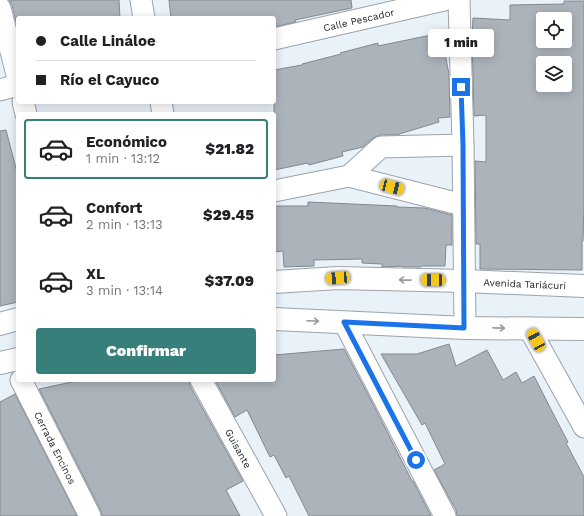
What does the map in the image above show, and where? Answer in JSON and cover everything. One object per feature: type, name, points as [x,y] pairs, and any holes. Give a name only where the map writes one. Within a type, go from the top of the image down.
[{"type":"street","points":[[141,0],[144,16]]},
{"type":"street","name":"Calle Pescador","points":[[276,39],[444,0]]},
{"type":"street","points":[[459,0],[463,145],[464,328]]},
{"type":"street","points":[[0,8],[16,71]]},
{"type":"street","points":[[0,90],[16,86]]},
{"type":"street","points":[[349,176],[381,148],[463,145]]},
{"type":"street","points":[[276,191],[349,176],[463,205]]},
{"type":"street","name":"Avenida Tariácuri","points":[[276,282],[338,278],[584,286]]},
{"type":"street","points":[[276,319],[464,328],[584,329]]},
{"type":"street","points":[[0,324],[16,320]]},
{"type":"street","points":[[344,322],[445,516]]},
{"type":"street","points":[[529,328],[584,428]]},
{"type":"street","name":"Cerrada Encinos","points":[[22,382],[90,516]]},
{"type":"street","name":"Guisante","points":[[202,382],[276,516]]},
{"type":"building","points":[[9,0],[119,0],[120,16],[16,16],[16,22],[12,5]]},
{"type":"building","points":[[169,0],[351,0],[352,8],[295,20],[296,22],[276,27],[276,16],[171,16]]},
{"type":"building","points":[[564,1],[584,1],[584,206],[582,270],[480,269],[480,244],[476,244],[475,161],[486,162],[486,115],[474,116],[472,39],[473,18],[510,20],[510,5],[564,4]]},
{"type":"building","points":[[441,33],[449,74],[450,117],[438,118],[439,122],[396,135],[380,135],[373,138],[363,147],[342,152],[343,156],[309,165],[308,163],[276,170],[276,112],[274,112],[274,104],[276,104],[276,70],[302,65],[378,43],[378,46]]},
{"type":"building","points":[[6,130],[16,168],[16,302],[0,306],[0,131]]},
{"type":"building","points":[[308,202],[397,206],[425,208],[452,215],[452,245],[446,245],[445,266],[382,267],[382,264],[362,263],[362,259],[314,260],[314,266],[284,267],[283,251],[276,252],[276,206],[308,206]]},
{"type":"building","points":[[449,344],[456,366],[487,350],[503,380],[516,372],[522,383],[534,376],[584,477],[584,516],[457,516],[456,510],[434,470],[445,464],[425,423],[422,425],[381,354],[417,354]]},
{"type":"building","points":[[344,349],[431,516],[309,516],[289,476],[286,478],[274,455],[270,457],[247,410],[235,417],[216,382],[276,382],[276,355]]},
{"type":"building","points":[[72,382],[189,382],[190,386],[243,481],[226,490],[240,516],[102,516],[101,511],[39,389]]},
{"type":"building","points":[[15,394],[77,516],[0,516],[0,402]]},
{"type":"route","points":[[416,460],[344,322],[464,328],[463,145],[461,87]]}]
